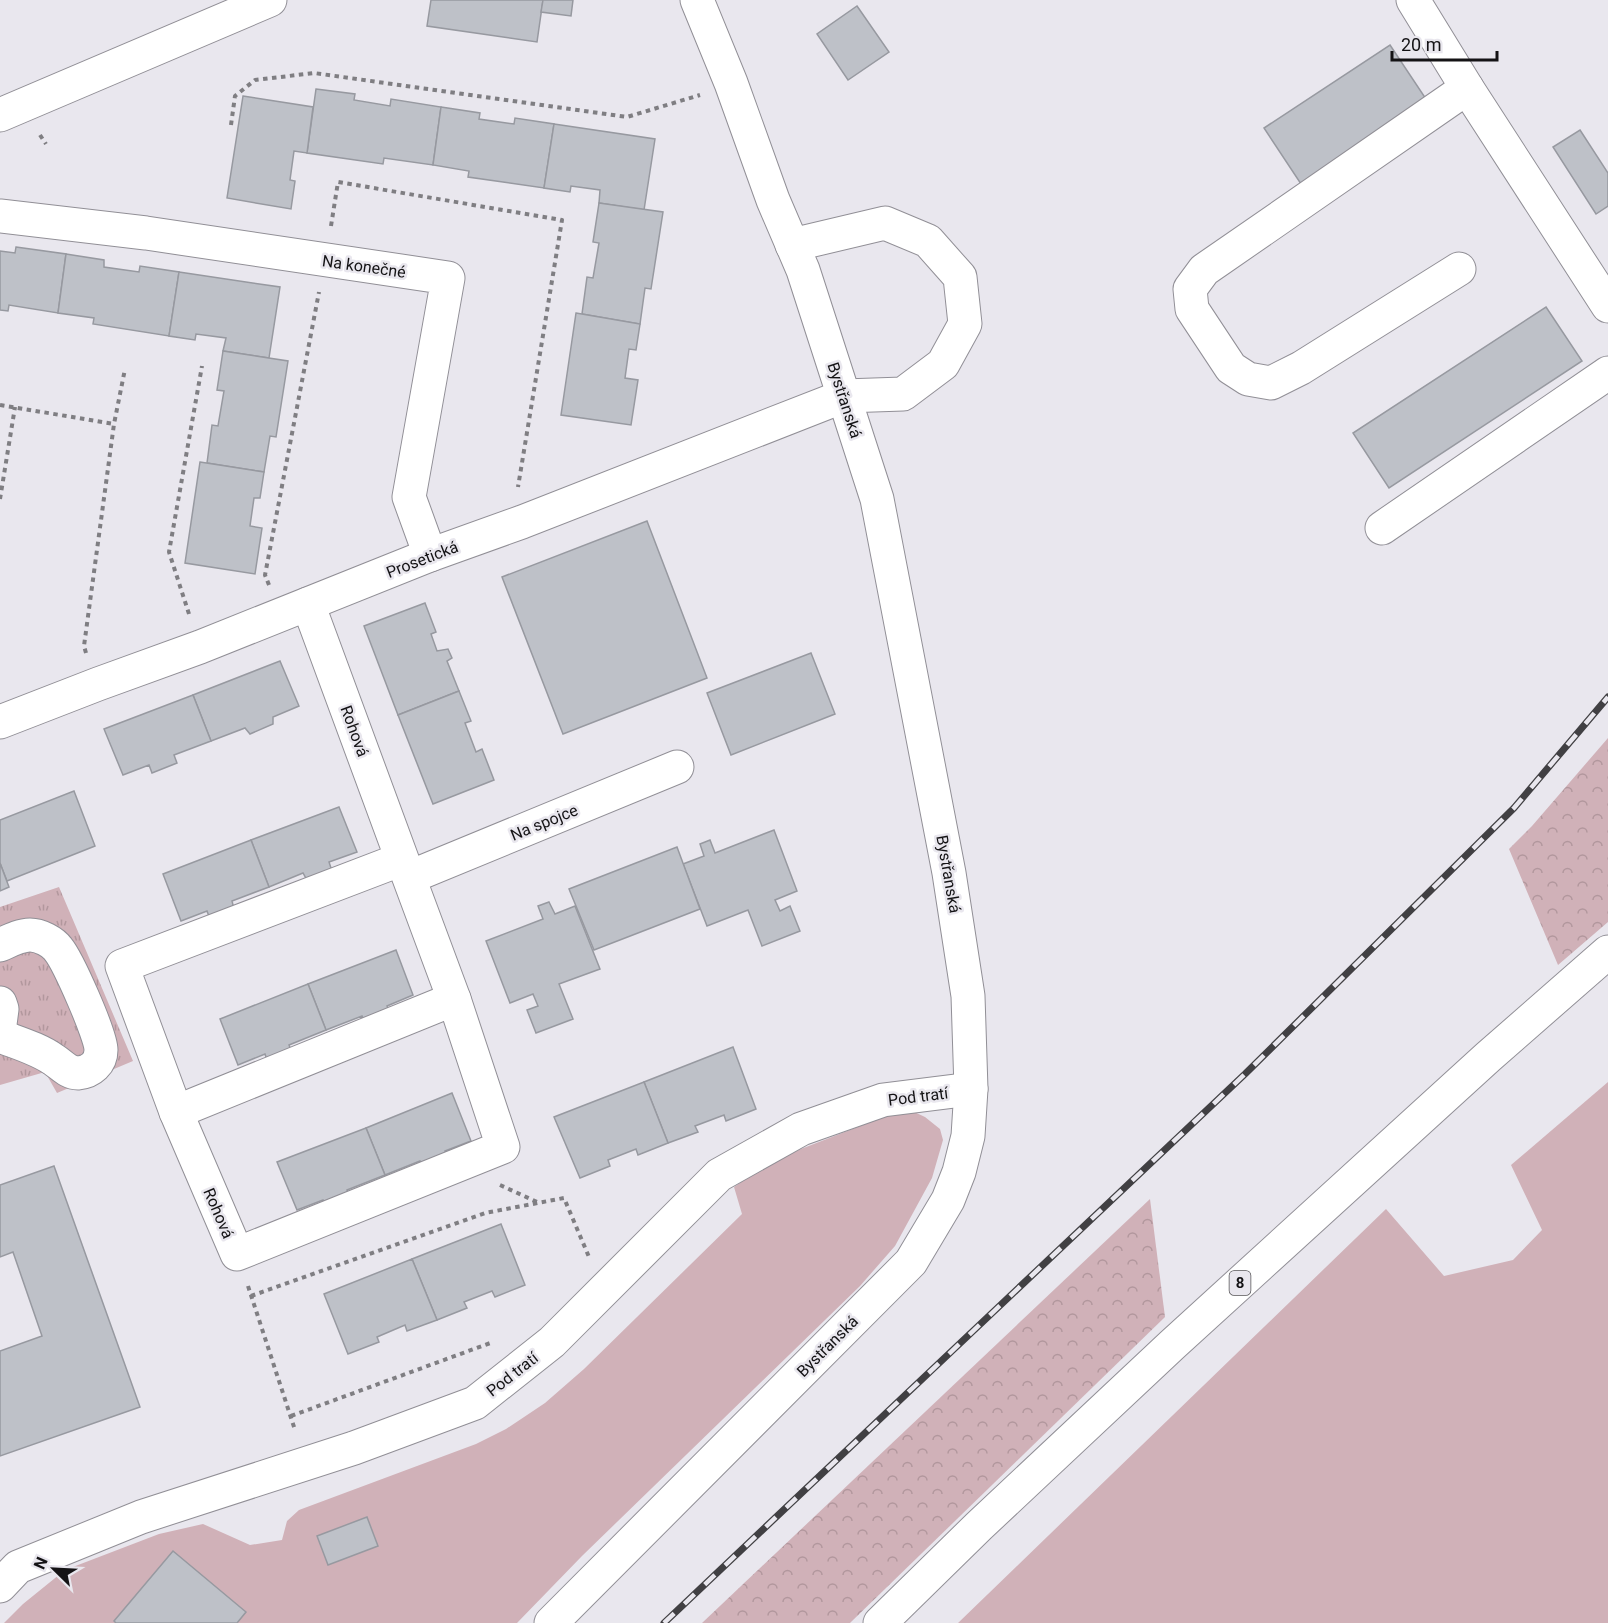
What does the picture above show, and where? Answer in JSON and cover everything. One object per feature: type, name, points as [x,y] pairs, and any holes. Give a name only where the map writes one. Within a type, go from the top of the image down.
[{"type":"street","points":[[0,115],[270,0]]},
{"type":"street","points":[[1413,0],[1608,306]]},
{"type":"street","name":"Bystřanská","points":[[551,1623],[911,1263],[948,1200],[959,1172],[968,1136],[972,1089],[968,996],[949,873],[877,499],[803,270],[773,200],[702,2]]},
{"type":"street","points":[[1459,269],[1301,368],[1271,383],[1248,380],[1231,368],[1192,309],[1190,289],[1204,270],[1467,88]]},
{"type":"street","name":"Na konečné","points":[[0,216],[146,233],[448,278],[409,497],[430,555]]},
{"type":"street","points":[[792,245],[885,223],[928,241],[960,277],[965,324],[943,364],[903,394],[844,396]]},
{"type":"street","points":[[1382,528],[1608,373]]},
{"type":"street","name":"Prosetická","points":[[0,722],[200,647],[430,555],[522,522],[844,396]]},
{"type":"street","name":"Rohová","points":[[308,604],[406,868],[454,999],[503,1147],[237,1254],[176,1112],[122,966],[406,868]]},
{"type":"street","name":"Na spojce","points":[[406,868],[677,767]]},
{"type":"street","points":[[0,945],[31,934],[45,939],[58,948],[69,965],[96,1029],[101,1047],[100,1058],[95,1066],[87,1071],[76,1073],[65,1069],[54,1060],[0,1036]]},
{"type":"street","name":"8","points":[[880,1623],[979,1526],[1172,1346],[1488,1057],[1608,952]]},
{"type":"street","points":[[176,1112],[454,999]]},
{"type":"street","points":[[0,1003],[2,1009],[0,1024]]},
{"type":"street","name":"Pod tratí","points":[[0,1586],[18,1567],[141,1517],[354,1448],[475,1403],[552,1342],[719,1175],[801,1129],[883,1100],[972,1089]]},
{"type":"path","points":[[231,125],[235,96],[255,80],[314,73],[627,117],[693,98],[731,83]]},
{"type":"path","points":[[200,647],[169,552],[202,366]]},
{"type":"path","points":[[98,684],[84,646],[114,424],[125,369]]},
{"type":"path","points":[[0,405],[114,424]]},
{"type":"path","points":[[0,499],[15,407]]},
{"type":"path","points":[[251,1296],[485,1213],[564,1198],[593,1267]]},
{"type":"path","points":[[237,1254],[291,1416],[304,1464]]},
{"type":"path","points":[[291,1416],[504,1339]]},
{"type":"green space","points":[[1608,738],[1608,922],[1558,965],[1509,849],[1532,826]]},
{"type":"green space","points":[[59,887],[133,1061],[57,1093],[45,1072],[0,1085],[0,907]]},
{"type":"green space","points":[[1608,1082],[1608,1623],[958,1623],[1386,1209],[1444,1276],[1513,1260],[1542,1230],[1511,1165]]},
{"type":"green space","points":[[910,1110],[925,1117],[940,1129],[943,1140],[932,1178],[895,1246],[860,1286],[582,1556],[517,1623],[4,1623],[23,1604],[65,1570],[159,1534],[203,1524],[250,1545],[282,1540],[287,1521],[299,1510],[476,1444],[506,1429],[545,1403],[584,1369],[742,1214],[734,1187],[764,1166],[801,1149],[891,1114]]},
{"type":"green space","points":[[1150,1199],[1165,1317],[850,1623],[702,1623]]},
{"type":"building","points":[[431,0],[543,0],[537,42],[427,26]]},
{"type":"building","points":[[543,0],[573,0],[571,16],[541,12]]},
{"type":"building","points":[[857,6],[889,52],[848,80],[817,34]]},
{"type":"building","points":[[1390,45],[1428,102],[1301,184],[1264,128]]},
{"type":"building","points":[[316,89],[355,94],[354,100],[390,106],[391,99],[441,107],[433,165],[384,158],[383,164],[307,153]]},
{"type":"building","points":[[243,96],[313,107],[307,153],[294,151],[290,180],[295,181],[291,209],[227,198]]},
{"type":"building","points":[[441,107],[480,113],[479,119],[514,124],[515,118],[554,124],[544,188],[468,177],[469,171],[433,165]]},
{"type":"building","points":[[554,124],[655,139],[644,210],[599,203],[600,190],[571,186],[570,192],[544,188]]},
{"type":"building","points":[[1580,130],[1608,173],[1608,206],[1596,214],[1553,147]]},
{"type":"building","points":[[599,203],[663,212],[651,289],[645,288],[640,324],[582,314],[587,277],[593,278],[599,243],[593,242]]},
{"type":"building","points":[[16,247],[66,254],[58,313],[9,305],[8,311],[0,310],[0,251],[15,253]]},
{"type":"building","points":[[66,254],[104,260],[104,267],[139,272],[140,266],[179,272],[169,336],[93,324],[94,318],[58,313]]},
{"type":"building","points":[[179,272],[280,287],[269,358],[223,351],[226,338],[196,334],[195,340],[169,336]]},
{"type":"building","points":[[1546,307],[1582,361],[1389,488],[1353,433]]},
{"type":"building","points":[[576,313],[640,324],[636,350],[629,349],[625,378],[638,380],[631,425],[561,415]]},
{"type":"building","points":[[223,351],[288,361],[276,437],[270,436],[264,472],[207,463],[212,425],[218,426],[224,391],[217,390]]},
{"type":"building","points":[[200,462],[264,472],[260,498],[254,498],[250,526],[262,528],[255,574],[185,563]]},
{"type":"building","points":[[647,521],[707,678],[563,734],[502,577]]},
{"type":"building","points":[[425,603],[436,632],[431,634],[437,651],[448,649],[452,658],[447,661],[459,691],[398,715],[364,626]]},
{"type":"building","points":[[811,653],[835,714],[731,755],[707,693]]},
{"type":"building","points":[[280,661],[299,706],[273,717],[273,724],[250,734],[245,728],[211,741],[193,695]]},
{"type":"building","points":[[459,691],[471,721],[465,723],[476,752],[482,749],[494,780],[433,804],[398,715]]},
{"type":"building","points":[[193,695],[211,741],[174,755],[177,763],[152,773],[149,765],[123,775],[104,729]]},
{"type":"building","points":[[74,791],[95,846],[7,881],[0,863],[0,820]]},
{"type":"building","points":[[339,807],[357,852],[329,862],[332,871],[307,880],[303,873],[269,887],[251,840]]},
{"type":"building","points":[[774,830],[797,891],[775,900],[780,911],[790,906],[800,931],[762,946],[748,910],[707,926],[683,864],[704,856],[700,844],[710,840],[715,853]]},
{"type":"building","points":[[251,840],[269,887],[232,901],[234,909],[210,919],[207,911],[181,921],[163,874]]},
{"type":"building","points":[[677,847],[700,909],[594,950],[569,889]]},
{"type":"building","points":[[0,863],[9,887],[0,891]]},
{"type":"building","points":[[549,902],[555,914],[575,906],[600,969],[559,984],[573,1019],[536,1033],[527,1010],[538,1006],[533,994],[510,1003],[486,941],[543,919],[538,906]]},
{"type":"building","points":[[396,950],[413,995],[387,1006],[390,1014],[365,1023],[362,1016],[326,1030],[308,984]]},
{"type":"building","points":[[308,984],[326,1030],[289,1045],[292,1053],[268,1063],[265,1054],[238,1065],[220,1019]]},
{"type":"building","points":[[733,1047],[756,1109],[726,1121],[724,1115],[695,1126],[698,1132],[668,1143],[644,1082]]},
{"type":"building","points":[[644,1082],[668,1143],[638,1155],[636,1149],[608,1160],[610,1166],[580,1178],[554,1117]]},
{"type":"building","points":[[452,1093],[471,1141],[445,1151],[448,1160],[424,1168],[420,1161],[385,1175],[366,1128]]},
{"type":"building","points":[[366,1128],[385,1175],[347,1190],[350,1198],[326,1207],[323,1200],[297,1210],[277,1162]]},
{"type":"building","points":[[54,1166],[140,1407],[0,1456],[0,1351],[42,1336],[13,1252],[0,1257],[0,1185]]},
{"type":"building","points":[[501,1224],[525,1285],[495,1297],[492,1291],[464,1302],[467,1308],[437,1320],[412,1259]]},
{"type":"building","points":[[412,1259],[437,1320],[407,1331],[405,1325],[377,1337],[379,1342],[348,1354],[324,1294]]},
{"type":"building","points":[[367,1517],[378,1546],[328,1565],[317,1536]]},
{"type":"building","points":[[173,1551],[246,1612],[237,1623],[116,1623],[114,1621]]},
{"type":"railway","points":[[664,1623],[1245,1074],[1514,808],[1608,697]]}]
